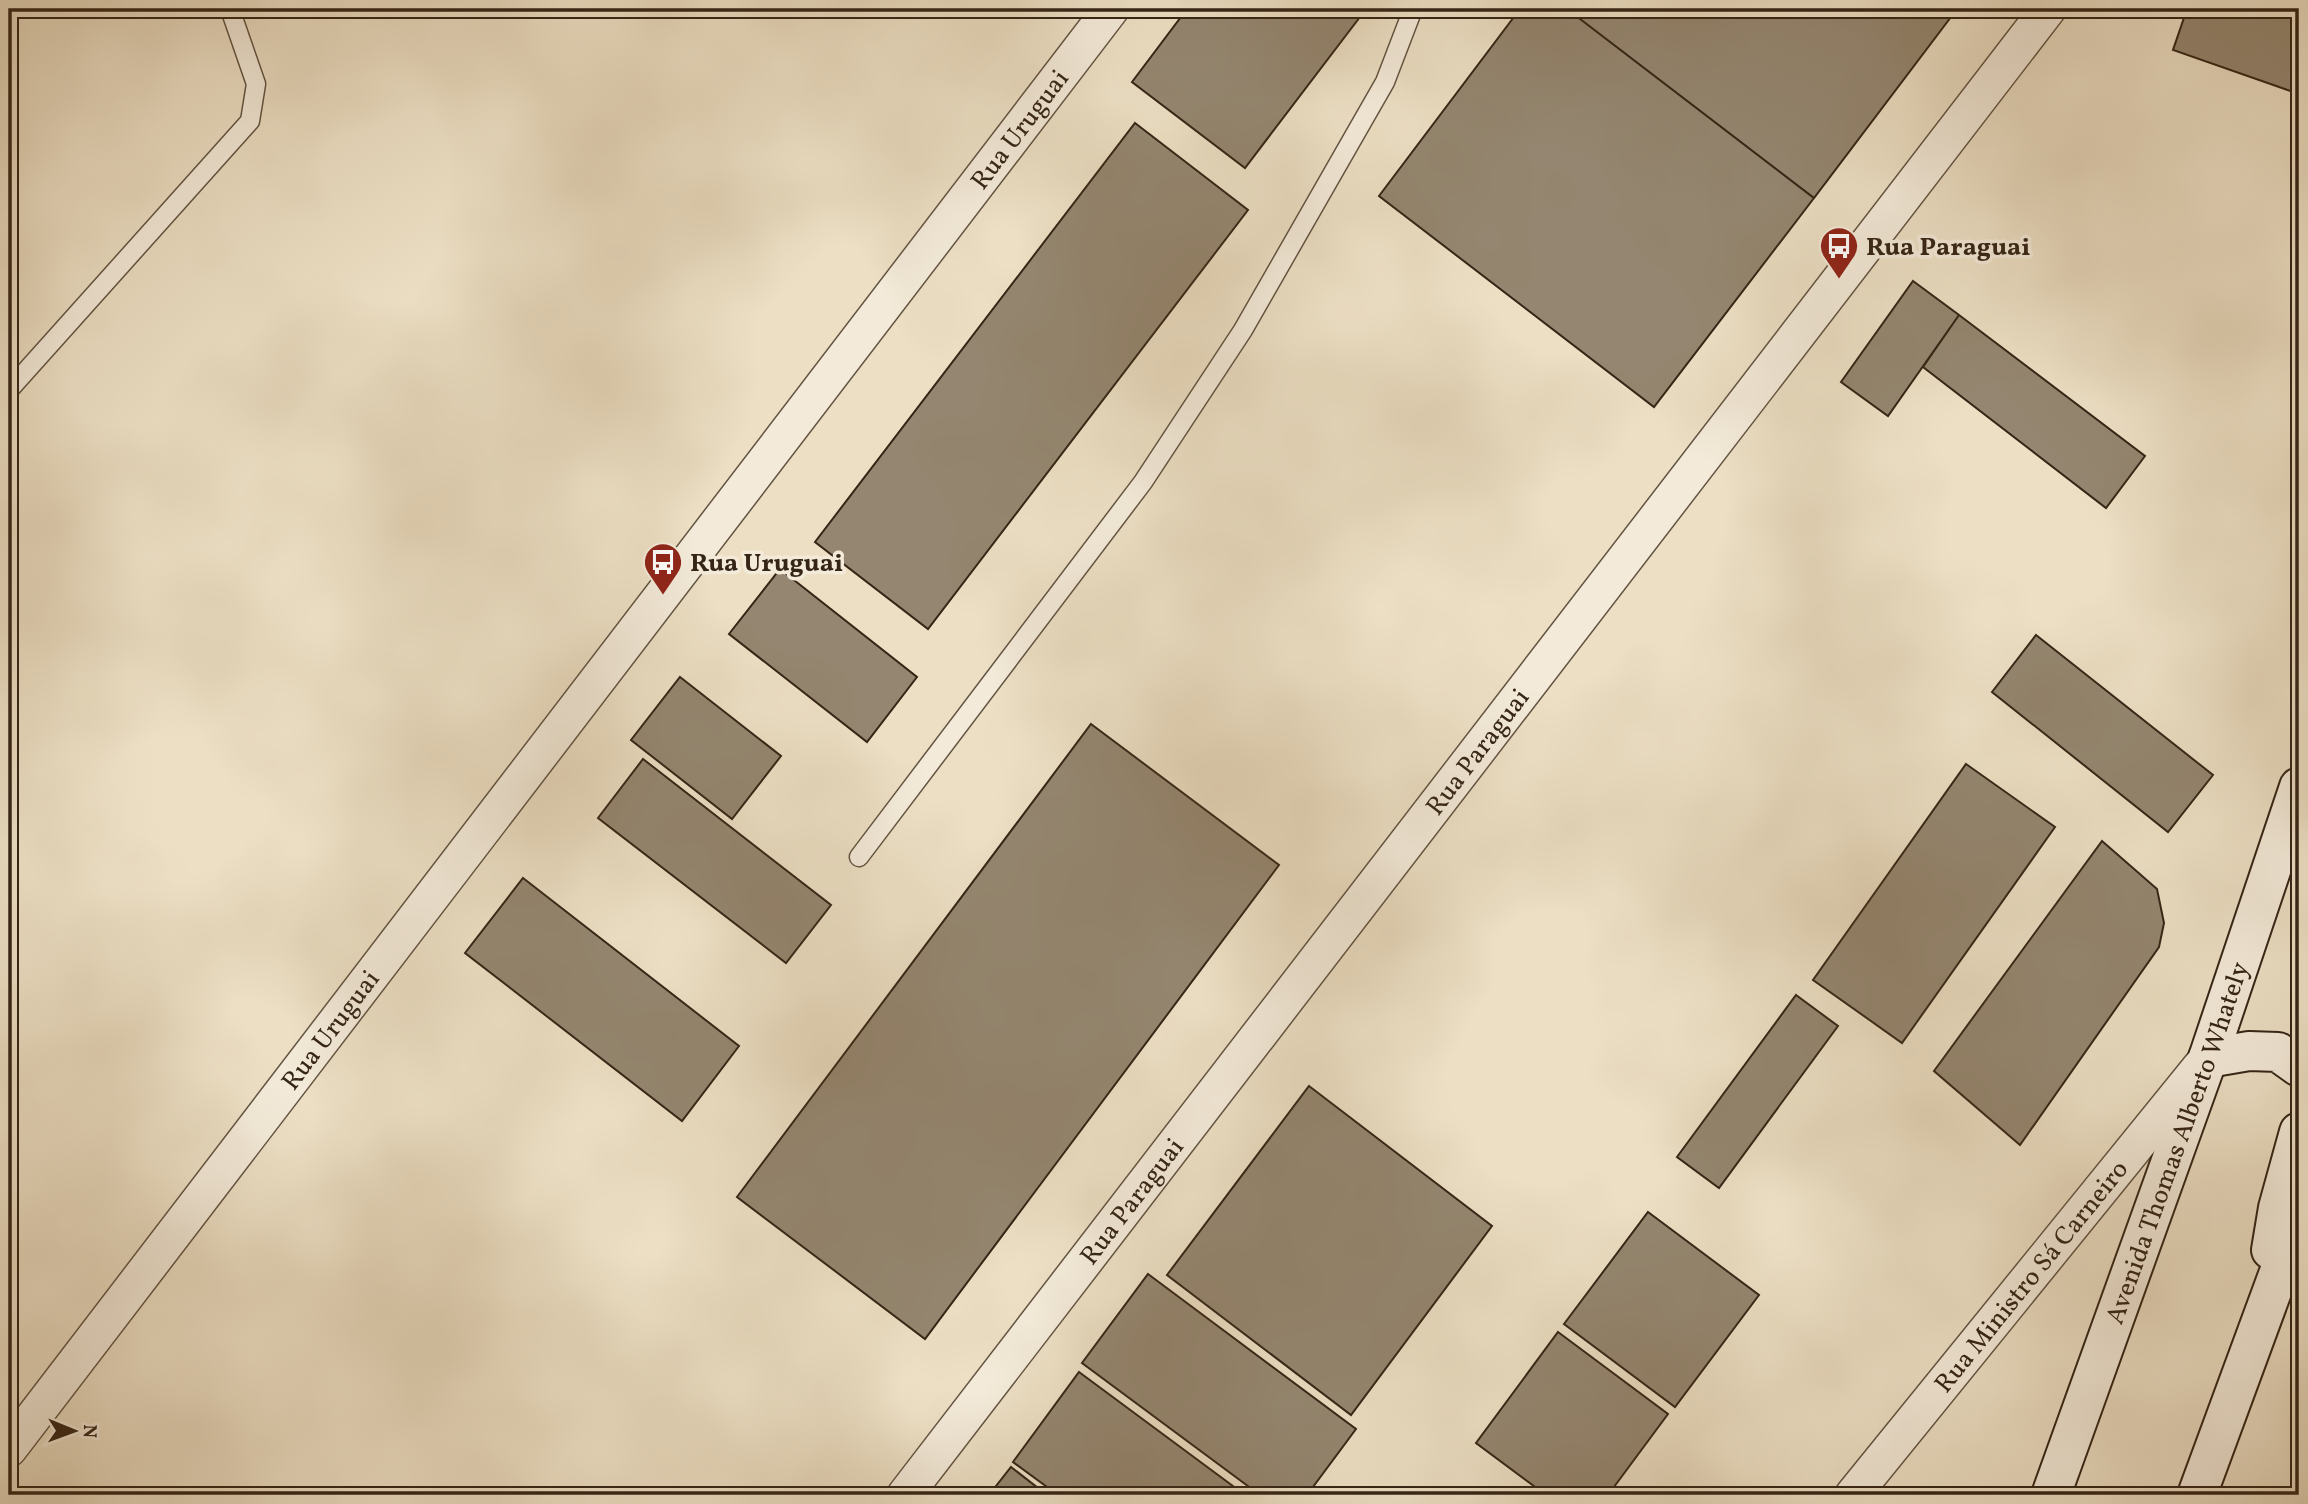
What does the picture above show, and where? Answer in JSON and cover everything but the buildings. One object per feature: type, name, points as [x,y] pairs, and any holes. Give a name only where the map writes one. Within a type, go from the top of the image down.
[{"type":"main road","name":"Avenida Thomas Alberto Whately","points":[[2051,1495],[2208,1058],[2299,787]]},
{"type":"main road","points":[[2208,1058],[2249,1051],[2278,1052],[2299,1067]]},
{"type":"main road","points":[[2252,1348],[2278,1208],[2299,1132]]},
{"type":"main road","points":[[2197,1495],[2299,1218]]},
{"type":"street","name":"Rua Uruguai","points":[[9,1449],[1111,9]]},
{"type":"street","name":"Rua Paraguai","points":[[905,1495],[2048,9]]},
{"type":"street","name":"Rua Ministro Sá Carneiro","points":[[1853,1495],[2208,1058]]},
{"type":"lane","points":[[9,390],[250,121],[256,84],[230,9]]},
{"type":"lane","points":[[859,857],[1143,482],[1243,330],[1385,82],[1413,9]]},
{"type":"place","name":"Rua Paraguai","points":[[1839,280]]},
{"type":"place","name":"Rua Uruguai","points":[[663,596]]}]
